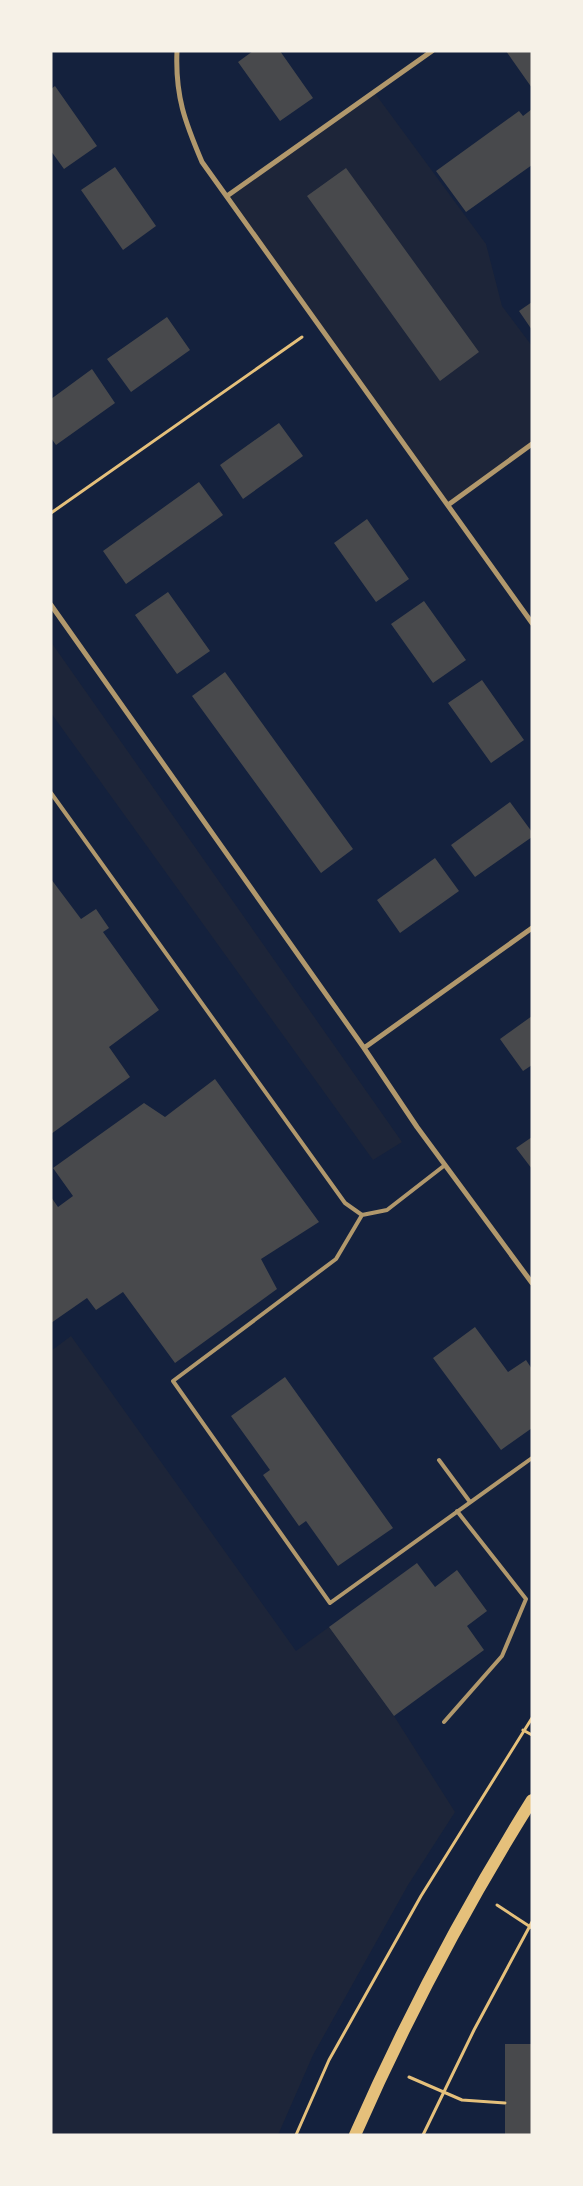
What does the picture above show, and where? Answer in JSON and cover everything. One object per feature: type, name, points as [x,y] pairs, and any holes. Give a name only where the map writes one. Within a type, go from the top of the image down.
[{"type":"main road","points":[[355,2135],[386,2067],[477,1892],[532,1800]]},
{"type":"street","points":[[178,51],[176,76],[185,122],[202,162],[532,622]]},
{"type":"street","points":[[228,196],[432,51]]},
{"type":"street","points":[[448,505],[532,444]]},
{"type":"street","points":[[51,605],[445,1165],[532,1283]]},
{"type":"street","points":[[364,1048],[532,928]]},
{"type":"lane","points":[[51,793],[345,1203],[362,1215],[387,1210],[445,1165]]},
{"type":"lane","points":[[362,1215],[336,1259],[173,1380],[330,1603],[532,1458]]},
{"type":"lane","points":[[526,1275],[532,1271]]},
{"type":"lane","points":[[439,1460],[470,1502]]},
{"type":"lane","points":[[444,1722],[502,1656],[526,1599],[457,1511]]},
{"type":"path","points":[[51,513],[319,325]]},
{"type":"path","points":[[296,2135],[329,2060],[420,1896],[532,1718]]},
{"type":"path","points":[[524,1730],[532,1735]]},
{"type":"path","points":[[423,2135],[443,2092],[531,1925],[477,1892]]},
{"type":"path","points":[[386,2067],[462,2100],[505,2103]]},
{"type":"shaded area","points":[[374,92],[486,244],[502,306],[532,346],[532,444],[448,505],[227,196]]},
{"type":"shaded area","points":[[51,642],[402,1142],[373,1160],[51,713]]},
{"type":"shaded area","points":[[71,1336],[296,1651],[329,1627],[394,1716],[455,1812],[408,1885],[313,2055],[278,2135],[51,2135],[51,1351]]},
{"type":"building","points":[[253,51],[280,51],[313,98],[280,121],[238,62]]},
{"type":"building","points":[[506,51],[532,51],[532,88],[513,61]]},
{"type":"building","points":[[55,86],[97,146],[64,169],[51,151],[51,89]]},
{"type":"building","points":[[532,109],[532,165],[466,212],[436,171],[519,111],[523,116]]},
{"type":"building","points":[[115,167],[156,226],[123,250],[81,190]]},
{"type":"building","points":[[346,168],[479,352],[440,381],[307,196]]},
{"type":"building","points":[[532,302],[532,330],[519,311]]},
{"type":"building","points":[[167,317],[190,350],[131,392],[107,359]]},
{"type":"building","points":[[92,369],[115,403],[56,445],[51,438],[51,399]]},
{"type":"building","points":[[279,423],[303,456],[243,499],[220,465]]},
{"type":"building","points":[[199,482],[223,515],[126,584],[103,551]]},
{"type":"building","points":[[367,519],[409,579],[376,602],[334,543]]},
{"type":"building","points":[[168,592],[210,651],[177,674],[135,615]]},
{"type":"building","points":[[424,601],[466,660],[433,683],[391,624]]},
{"type":"building","points":[[225,672],[353,849],[321,873],[192,696]]},
{"type":"building","points":[[482,680],[524,740],[491,763],[448,703]]},
{"type":"building","points":[[510,802],[532,832],[532,837],[475,877],[451,845]]},
{"type":"building","points":[[435,858],[459,891],[400,933],[377,900]]},
{"type":"building","points":[[51,879],[81,919],[96,909],[109,928],[103,932],[159,1010],[109,1047],[130,1077],[51,1134]]},
{"type":"building","points":[[532,1016],[532,1065],[523,1071],[500,1039]]},
{"type":"building","points":[[215,1079],[319,1222],[261,1259],[277,1289],[175,1363],[123,1292],[96,1310],[87,1298],[51,1323],[51,1197],[58,1207],[73,1196],[53,1168],[144,1103],[165,1117]]},
{"type":"building","points":[[532,1137],[532,1169],[516,1148]]},
{"type":"building","points":[[475,1327],[508,1372],[526,1360],[532,1369],[532,1428],[501,1450],[433,1358]]},
{"type":"building","points":[[285,1377],[393,1528],[338,1566],[306,1521],[299,1526],[263,1475],[270,1470],[231,1416]]},
{"type":"building","points":[[417,1563],[435,1587],[457,1570],[487,1611],[467,1626],[484,1650],[394,1716],[329,1627]]},
{"type":"building","points":[[505,2044],[532,2044],[532,2135],[505,2135]]}]
